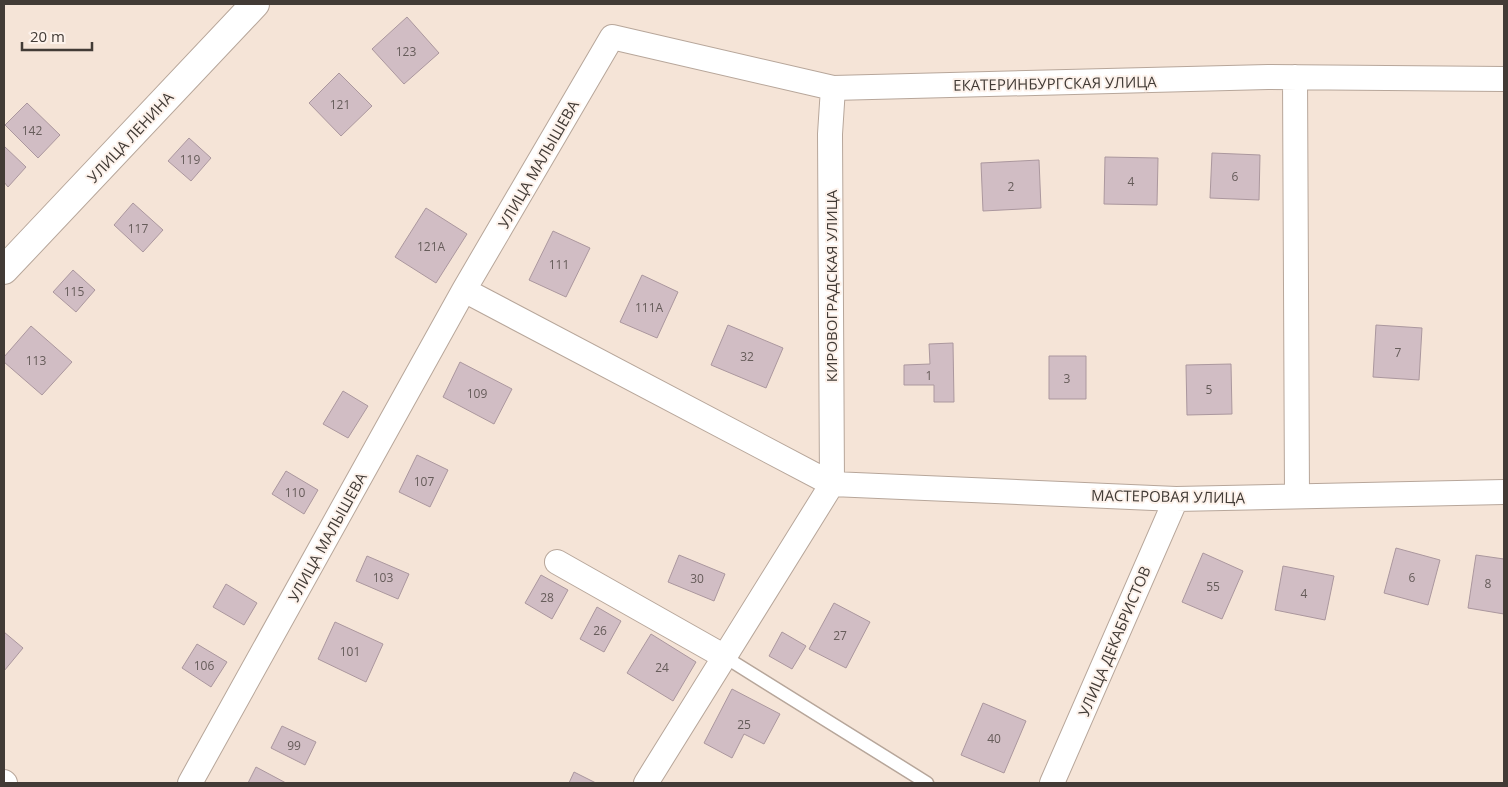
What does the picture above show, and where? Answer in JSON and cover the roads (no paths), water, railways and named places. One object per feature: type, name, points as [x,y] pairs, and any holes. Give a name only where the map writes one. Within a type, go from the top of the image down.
[{"type":"main road","name":"УЛИЦА ЛЕНИНА","points":[[4,270],[256,4]]},
{"type":"street","name":"ЕКАТЕРИНБУРГСКАЯ УЛИЦА","points":[[612,37],[833,88],[1295,77],[1504,79]]},
{"type":"street","name":"УЛИЦА МАЛЫШЕВА","points":[[190,783],[464,290],[612,37]]},
{"type":"street","points":[[1295,77],[1297,496]]},
{"type":"street","name":"КИРОВОГРАДСКАЯ УЛИЦА","points":[[832,484],[830,134],[833,88]]},
{"type":"street","points":[[464,290],[832,484],[646,783]]},
{"type":"street","name":"МАСТЕРОВАЯ УЛИЦА","points":[[832,484],[1176,499],[1504,492]]},
{"type":"street","name":"УЛИЦА ДЕКАБРИСТОВ","points":[[1052,783],[1176,499]]},
{"type":"street","points":[[557,562],[725,657]]},
{"type":"lane","points":[[725,657],[927,783]]}]
